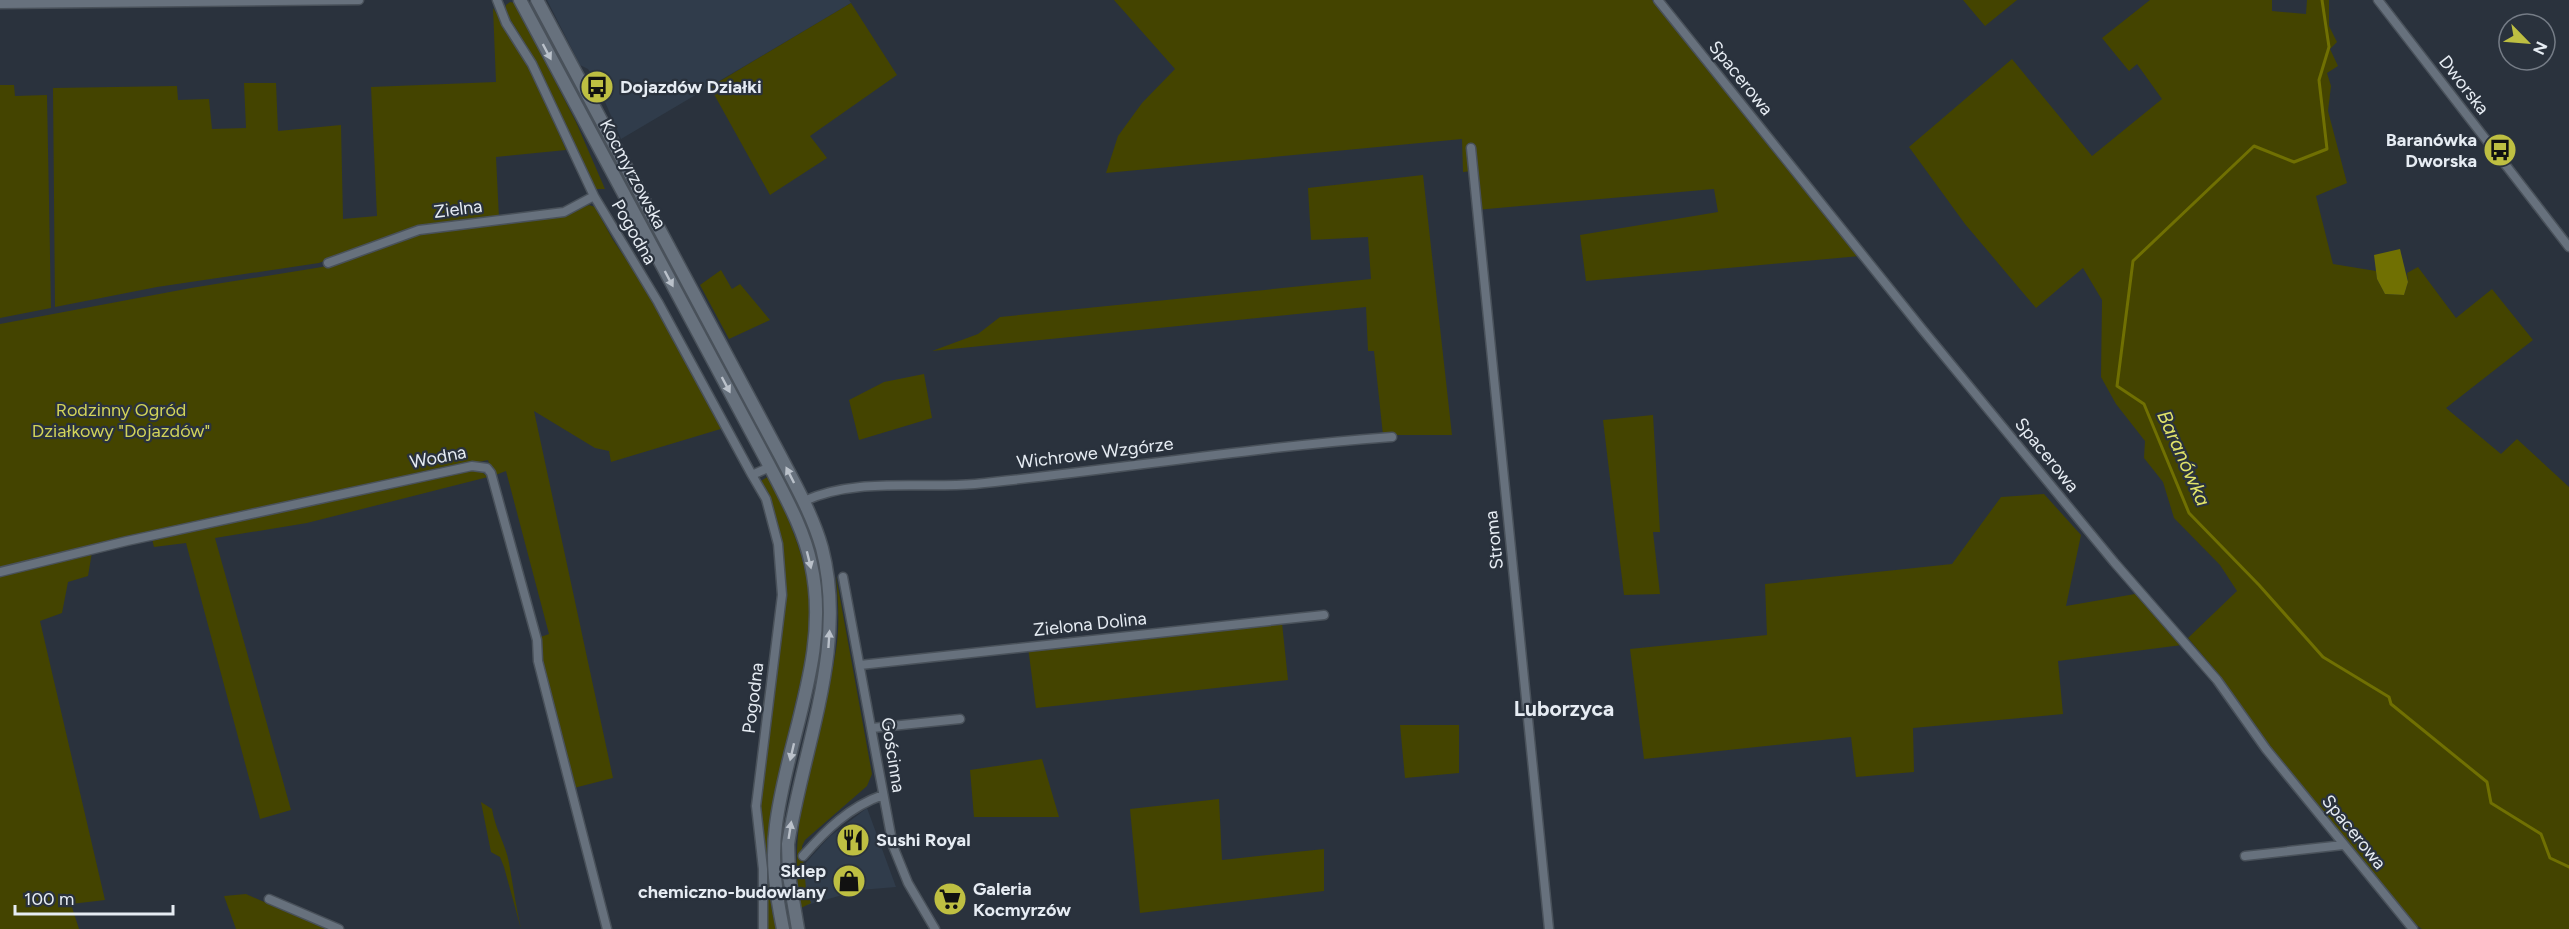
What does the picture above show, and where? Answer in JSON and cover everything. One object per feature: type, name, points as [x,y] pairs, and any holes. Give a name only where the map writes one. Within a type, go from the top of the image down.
[{"type":"main road","name":"Kocmyrzowska","points":[[520,0],[770,467],[803,539],[811,563],[816,607],[816,633],[812,663],[776,824],[774,868],[783,929]]},
{"type":"main road","name":"Kocmyrzowska","points":[[537,0],[804,501],[822,548],[831,610],[824,675],[794,803],[788,844],[789,876],[798,929]]},
{"type":"street","points":[[0,4],[359,0]]},
{"type":"street","name":"Pogodna","points":[[497,0],[506,23],[532,64],[594,196],[658,302],[766,499],[778,544],[782,595],[756,806],[763,869],[763,929]]},
{"type":"street","name":"Spacerowa","points":[[1658,0],[1922,329],[2114,562],[2217,680],[2266,749],[2413,929]]},
{"type":"street","name":"Dworska","points":[[2378,0],[2569,247]]},
{"type":"street","name":"Stroma","points":[[1471,148],[1549,929]]},
{"type":"street","name":"Zielna","points":[[327,263],[419,230],[564,212],[594,196]]},
{"type":"street","name":"Wichrowe Wzgórze","points":[[804,501],[818,495],[860,486],[966,484],[1392,437]]},
{"type":"street","name":"Wodna","points":[[0,572],[127,541],[472,466],[487,468],[491,473],[537,640],[538,661],[607,929]]},
{"type":"street","points":[[752,475],[770,467]]},
{"type":"street","name":"Gościnna","points":[[843,577],[893,846],[901,869],[935,929]]},
{"type":"street","name":"Zielona Dolina","points":[[860,665],[1324,615]]},
{"type":"street","points":[[872,729],[960,719]]},
{"type":"street","points":[[803,856],[838,820],[860,803],[883,795]]},
{"type":"street","points":[[2244,856],[2343,845]]},
{"type":"street","points":[[269,898],[339,929]]},
{"type":"shaded area","points":[[547,0],[849,0],[851,3],[621,139],[596,81],[588,69],[580,65]]},
{"type":"shaded area","points":[[2400,249],[2408,282],[2404,295],[2385,294],[2377,279],[2374,255]]},
{"type":"shaded area","points":[[867,808],[896,887],[860,890],[807,905],[802,867],[829,837]]},
{"type":"green space","points":[[1114,0],[1652,0],[1860,256],[1586,281],[1580,235],[1718,212],[1714,189],[1476,210],[1472,171],[1463,172],[1462,139],[1106,173],[1118,136],[1142,103],[1175,69]]},
{"type":"green space","points":[[1963,0],[2017,0],[1985,26]]},
{"type":"green space","points":[[2150,0],[2272,0],[2272,11],[2306,14],[2307,0],[2329,0],[2329,26],[2337,42],[2330,49],[2338,66],[2327,73],[2331,86],[2328,111],[2347,183],[2316,196],[2333,264],[2376,271],[2377,279],[2385,294],[2404,295],[2408,282],[2407,273],[2418,267],[2456,318],[2492,289],[2533,340],[2446,408],[2501,454],[2517,439],[2569,487],[2569,929],[2422,929],[2411,921],[2312,802],[2248,719],[2221,677],[2188,638],[2237,591],[2220,565],[2174,518],[2163,482],[2144,458],[2145,441],[2116,404],[2101,377],[2102,300],[2083,268],[2036,308],[1965,224],[1909,147],[2012,59],[2092,156],[2162,99],[2137,64],[2129,71],[2102,38]]},
{"type":"green space","points":[[510,2],[515,3],[576,122],[605,189],[594,189],[531,54],[505,12],[506,5]]},
{"type":"green space","points":[[851,3],[897,75],[810,136],[827,158],[770,195],[710,87]]},
{"type":"green space","points":[[493,8],[529,64],[566,150],[496,157],[499,218],[379,240],[319,263],[157,287],[55,307],[53,88],[177,86],[178,100],[209,99],[212,129],[246,128],[244,83],[276,83],[278,131],[341,125],[343,219],[377,216],[371,87],[496,82]]},
{"type":"green space","points":[[0,85],[14,85],[15,96],[47,95],[51,308],[0,318]]},
{"type":"green space","points":[[1423,175],[1452,435],[1383,435],[1374,351],[1368,351],[1366,307],[932,351],[978,334],[1000,317],[1371,279],[1368,237],[1311,240],[1308,188]]},
{"type":"green space","name":"Rodzinny Ogród Działkowy \"Dojazdów\"","points":[[589,205],[595,207],[613,240],[655,302],[724,428],[611,462],[609,451],[595,448],[534,411],[613,778],[574,788],[535,639],[549,634],[506,471],[493,476],[488,460],[0,570],[0,324],[191,288],[322,267],[420,235],[563,215]]},
{"type":"green space","points":[[721,270],[732,289],[740,284],[770,320],[729,339],[700,285]]},
{"type":"green space","points":[[924,374],[932,418],[859,440],[849,400],[884,382]]},
{"type":"green space","points":[[1653,415],[1660,532],[1653,532],[1660,594],[1624,595],[1603,420]]},
{"type":"green space","points":[[478,469],[488,477],[307,523],[215,538],[291,810],[260,819],[186,543],[154,547],[152,539]]},
{"type":"green space","points":[[769,476],[791,526],[803,561],[810,615],[805,660],[771,816],[768,872],[770,900],[776,929],[766,929],[758,806],[775,674],[780,542],[759,482]]},
{"type":"green space","points":[[2044,494],[2081,535],[2066,606],[2135,594],[2182,645],[2058,661],[2063,714],[1913,728],[1914,772],[1856,777],[1851,737],[1644,759],[1630,649],[1767,635],[1765,584],[1952,564],[2001,497]]},
{"type":"green space","points":[[92,552],[88,576],[68,582],[62,613],[40,621],[105,900],[71,904],[79,929],[0,929],[0,574]]},
{"type":"green space","points":[[836,576],[872,774],[867,786],[805,840],[802,846],[806,889],[811,903],[801,908],[797,875],[797,842],[807,778],[836,650],[838,604]]},
{"type":"green space","points":[[1282,623],[1288,680],[1036,708],[1028,647]]},
{"type":"green space","points":[[1400,725],[1459,725],[1459,773],[1405,778]]},
{"type":"green space","points":[[1042,759],[1059,817],[974,817],[970,770]]},
{"type":"green space","points":[[1219,799],[1222,860],[1324,849],[1324,891],[1140,913],[1130,809]]},
{"type":"green space","points":[[481,802],[492,809],[506,850],[521,929],[504,867],[500,857],[491,852]]},
{"type":"green space","points":[[246,894],[326,929],[236,929],[224,896]]},
{"type":"waterway","name":"Baranówka","points":[[2322,0],[2329,47],[2319,80],[2327,149],[2294,162],[2254,146],[2133,261],[2117,386],[2144,404],[2189,513],[2259,585],[2323,657],[2389,697],[2391,704],[2487,782],[2491,803],[2541,834],[2550,858],[2569,867]]},
{"type":"place","name":"Dojazdów Działki","points":[[597,87]]},
{"type":"place","name":"Baranówka Dworska","points":[[2500,150]]},
{"type":"place","name":"Sushi Royal","points":[[853,840]]},
{"type":"place","name":"Sklep chemiczno-budowlany","points":[[849,881]]},
{"type":"place","name":"Galeria Kocmyrzów","points":[[950,899]]},
{"type":"district","name":"Luborzyca","points":[[1564,709]]}]
